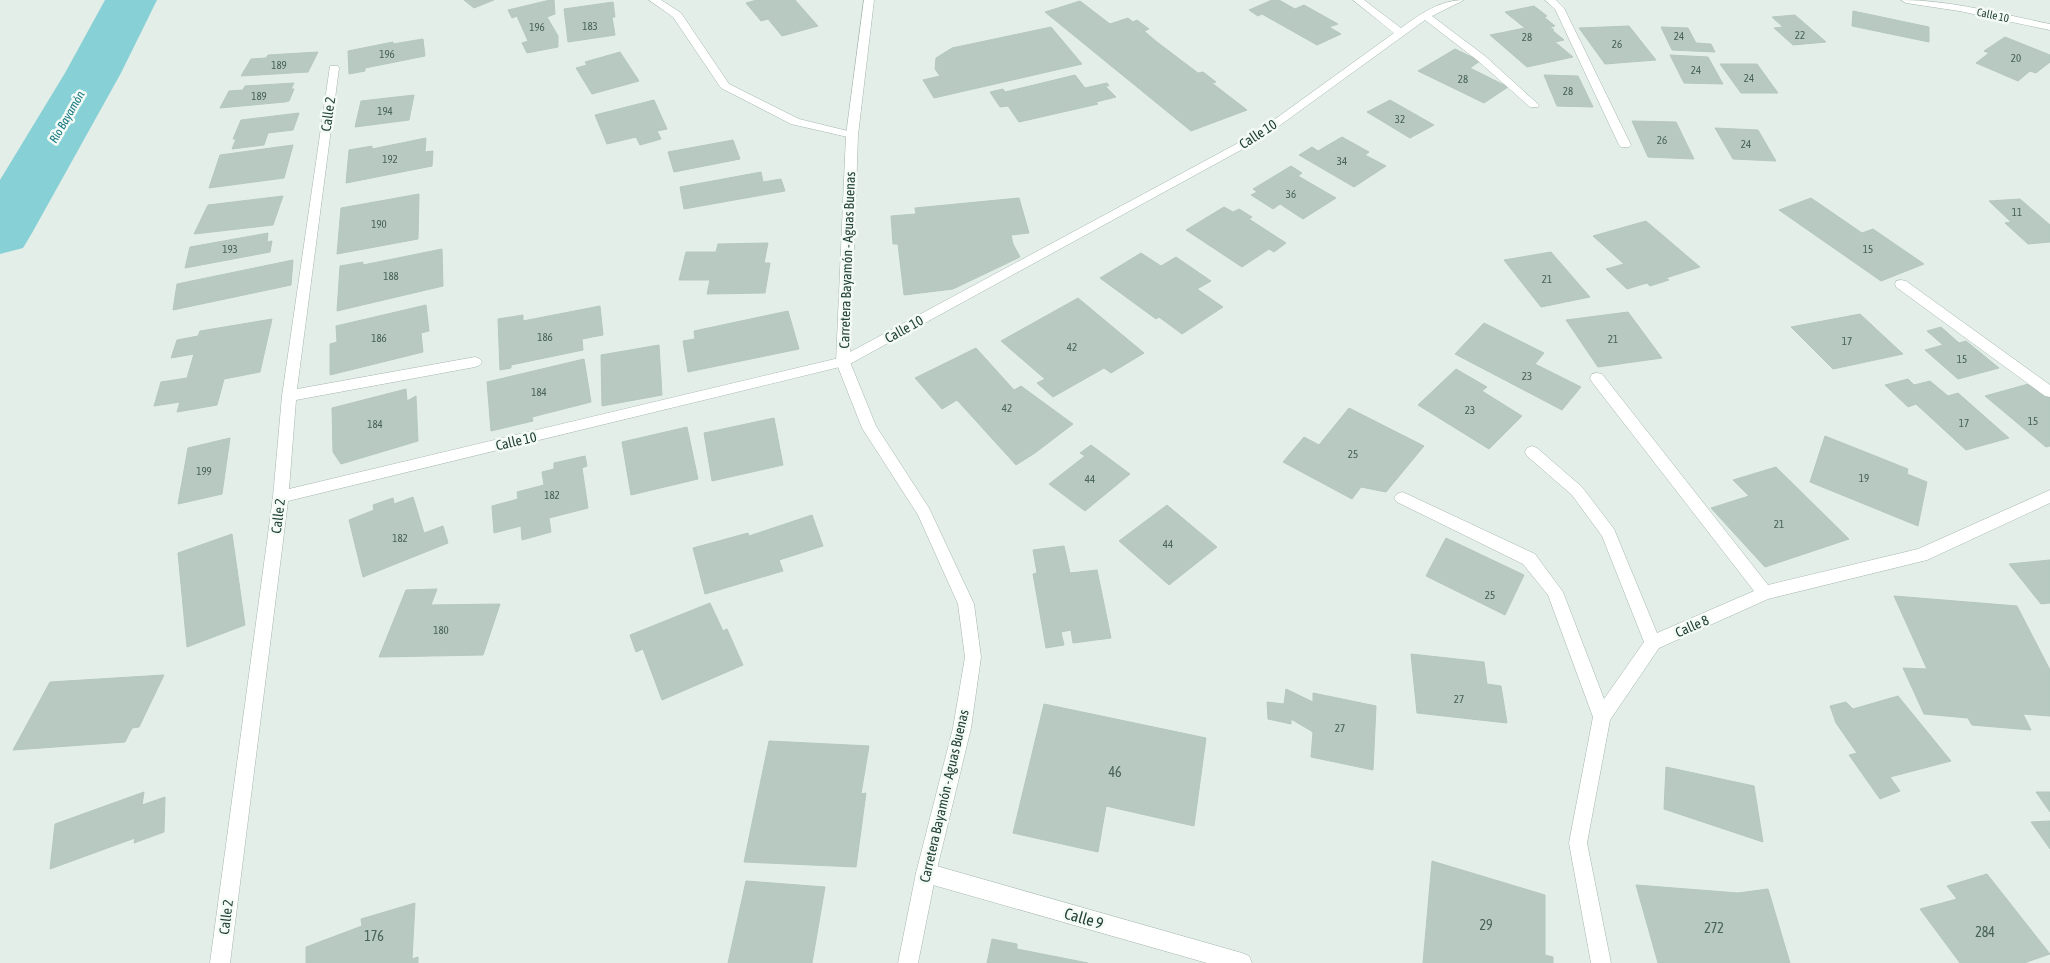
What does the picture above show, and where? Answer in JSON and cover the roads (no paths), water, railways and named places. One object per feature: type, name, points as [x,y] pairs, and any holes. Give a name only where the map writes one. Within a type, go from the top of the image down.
[{"type":"street","points":[[654,0],[677,15],[725,86],[795,122],[852,134]]},
{"type":"street","name":"Carretera Bayamón - Aguas Buenas","points":[[869,0],[852,134],[843,362],[869,428],[924,512],[966,604],[973,657],[962,728],[926,873],[908,963]]},
{"type":"street","points":[[1358,0],[1401,33]]},
{"type":"street","name":"Calle 10","points":[[281,497],[843,362],[1257,137],[1425,15],[1459,0]]},
{"type":"street","points":[[1550,0],[1559,8],[1625,146]]},
{"type":"street","name":"Calle 10","points":[[1906,0],[1959,8],[2050,27]]},
{"type":"street","points":[[1425,15],[1481,58],[1534,105]]},
{"type":"street","name":"Calle 2","points":[[220,963],[281,497],[289,396],[334,68]]},
{"type":"street","points":[[1901,284],[2050,392]]},
{"type":"street","points":[[289,396],[475,362]]},
{"type":"street","points":[[1597,378],[1765,593]]},
{"type":"street","points":[[1532,452],[1577,491],[1609,533],[1652,644],[1602,717],[1578,843],[1601,963]]},
{"type":"street","name":"Calle 8","points":[[1652,644],[1765,593],[1921,555],[2050,496]]},
{"type":"street","points":[[1402,498],[1529,559],[1555,592],[1602,717]]},
{"type":"street","name":"Calle 9","points":[[926,873],[1242,963]]},
{"type":"waterway","name":"Río Bayamón","points":[[0,233],[93,73],[131,0]]}]
